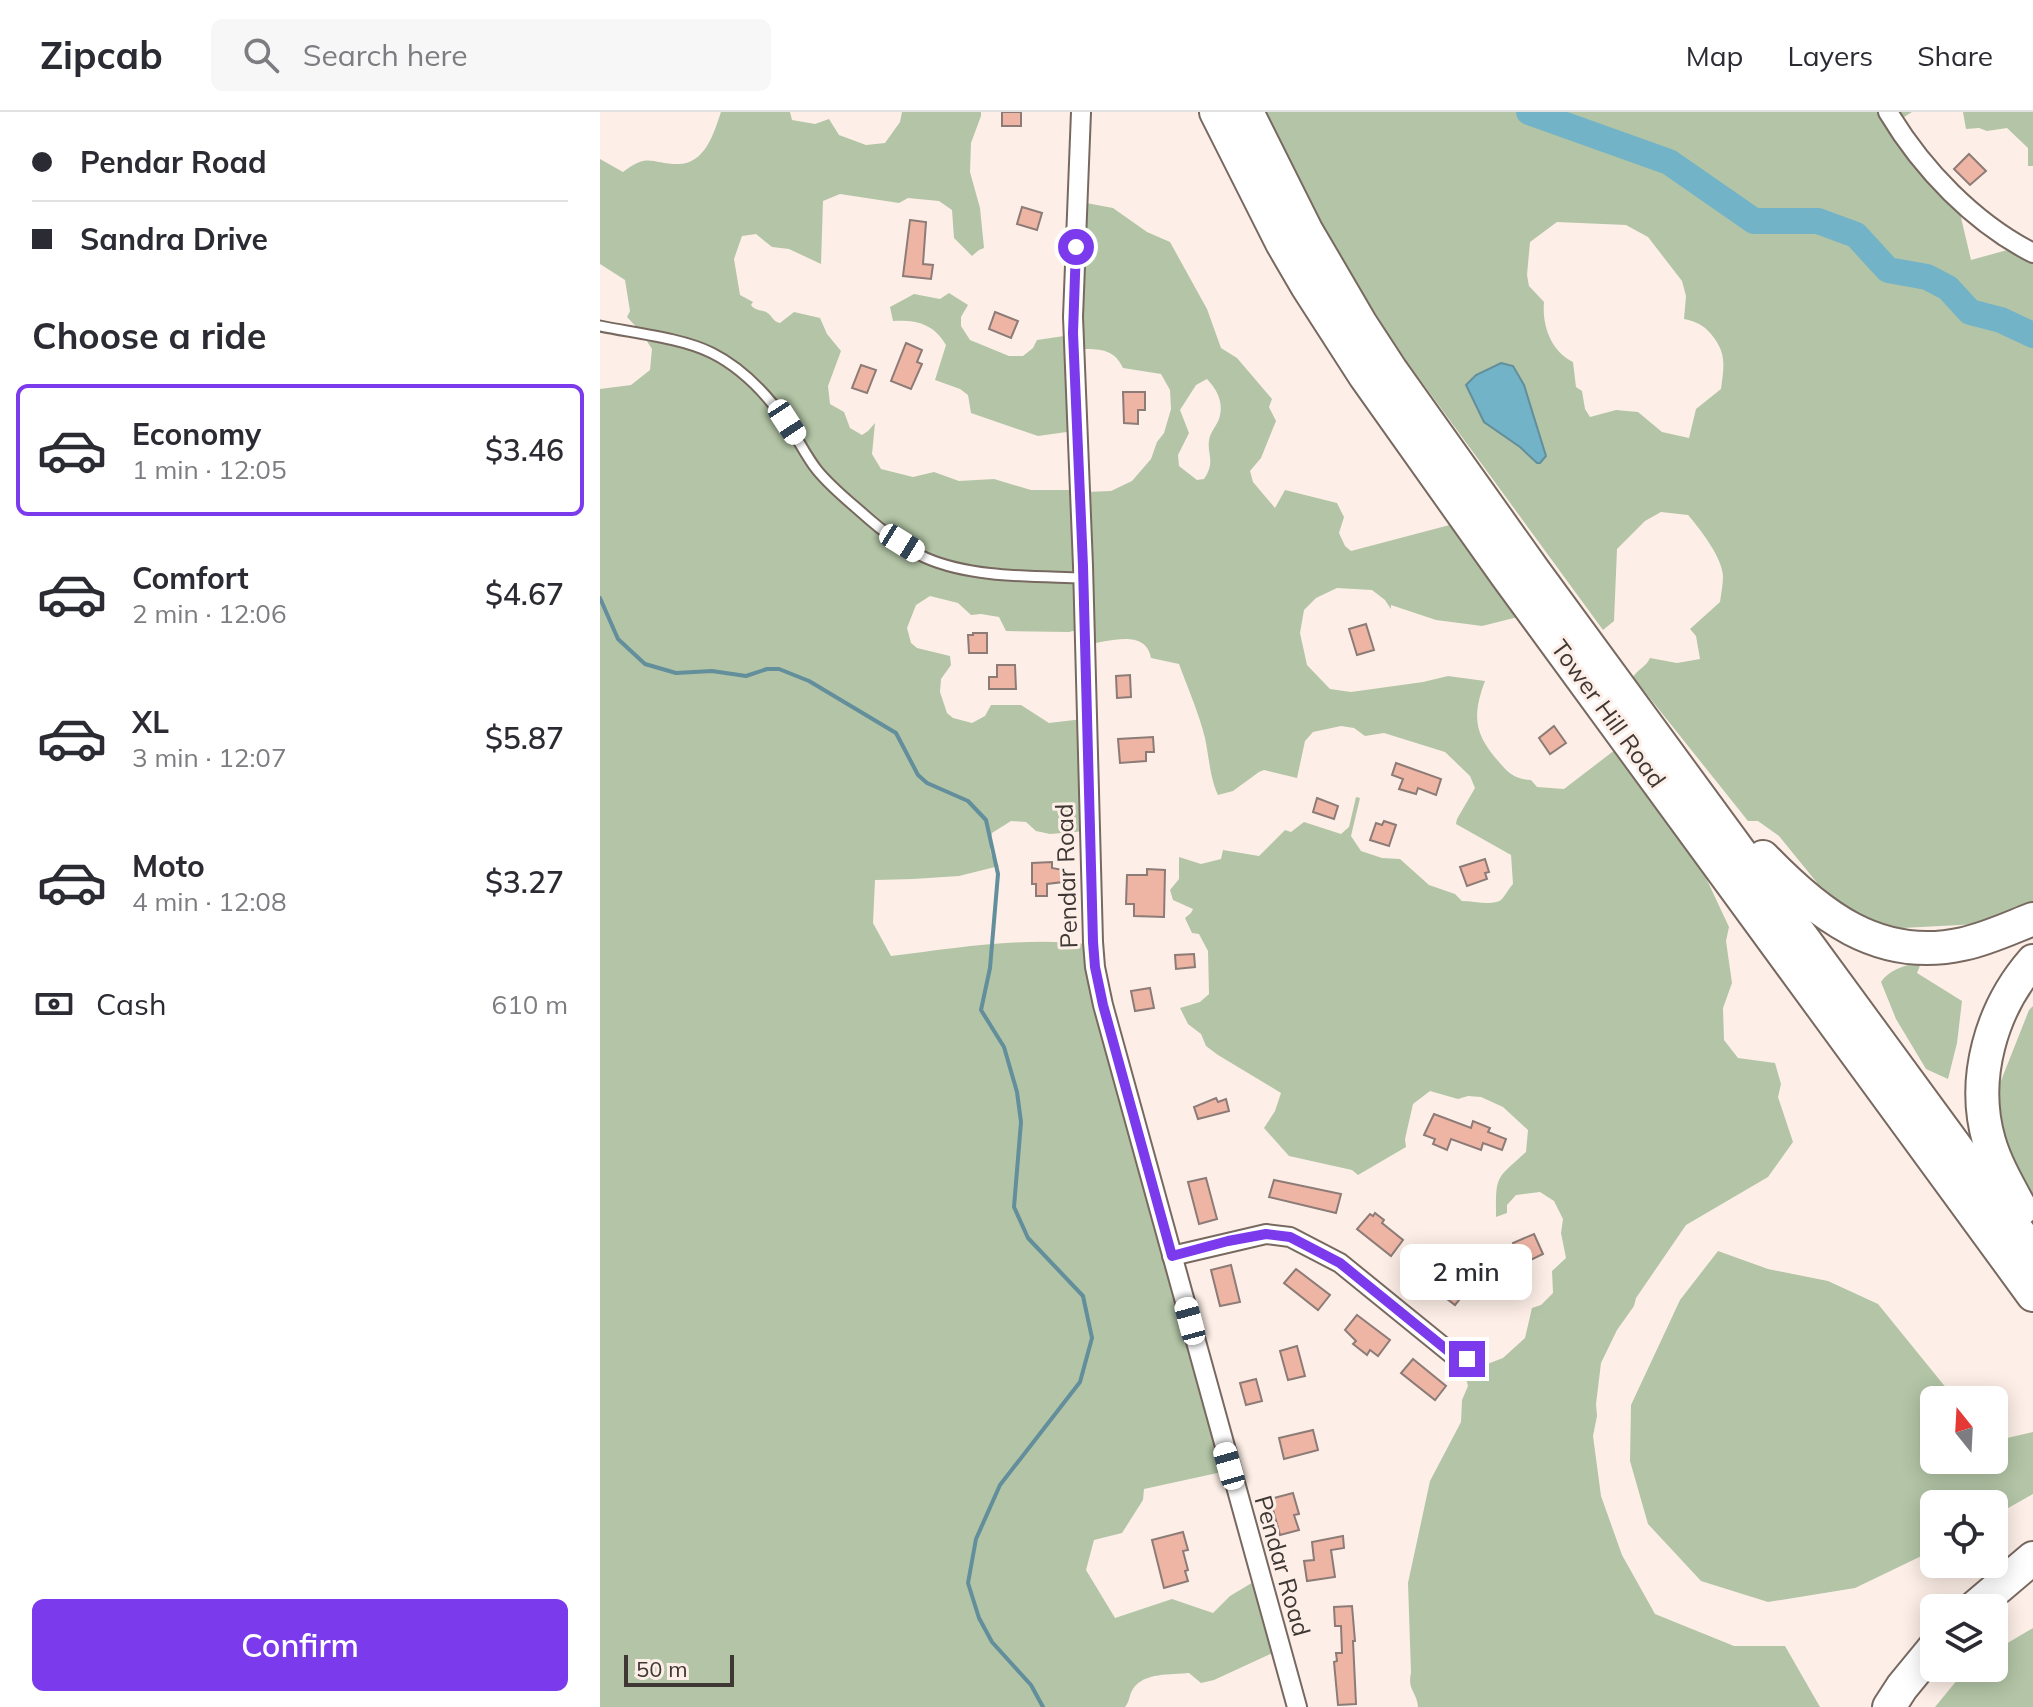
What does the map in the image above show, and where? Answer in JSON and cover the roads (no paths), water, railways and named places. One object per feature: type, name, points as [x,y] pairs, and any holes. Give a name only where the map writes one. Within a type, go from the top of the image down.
[{"type":"highway","name":"Tower Hill Road","points":[[1216,112],[1282,243],[1365,376],[1516,589],[2033,1295]]},
{"type":"highway","name":"Tower Hill Road","points":[[1247,112],[1306,230],[1361,324],[1463,472],[2033,1252]]},
{"type":"highway","points":[[1660,741],[1783,877],[1823,912],[1858,933],[1905,947],[1942,947],[1977,941],[2033,919]]},
{"type":"highway","points":[[2033,961],[2015,985],[1993,1028],[1984,1070],[1982,1099],[1994,1154],[2033,1229]]},
{"type":"highway","points":[[1991,1594],[2033,1558]]},
{"type":"highway","points":[[2008,1602],[2033,1581]]},
{"type":"highway","points":[[1889,1707],[1920,1665]]},
{"type":"highway","points":[[1909,1707],[1928,1682]]},
{"type":"street","name":"Pendar Road","points":[[1081,112],[1073,317],[1095,967],[1297,1707]]},
{"type":"street","points":[[1888,112],[1926,165],[1965,205],[2013,243],[2033,253]]},
{"type":"street","points":[[1172,1256],[1266,1234],[1290,1237],[1340,1263],[1452,1354],[1467,1359]]},
{"type":"lane","points":[[600,326],[687,343],[714,354],[740,372],[787,422],[817,470],[880,529],[924,557],[947,565],[1006,576],[1082,578]]},
{"type":"water","points":[[1501,363],[1513,366],[1524,385],[1546,456],[1540,463],[1484,422],[1466,385],[1476,375]]},
{"type":"waterway","points":[[1529,112],[1669,162],[1754,221],[1818,221],[1856,235],[1888,270],[1927,277],[1948,288],[1970,312],[2001,320],[2033,335]]},
{"type":"waterway","points":[[600,598],[618,639],[645,664],[676,673],[712,671],[746,676],[767,669],[779,669],[809,681],[896,733],[918,775],[927,783],[968,801],[986,820],[998,874],[990,968],[981,1010],[1004,1047],[1017,1092],[1021,1122],[1014,1207],[1028,1238],[1083,1296],[1092,1338],[1080,1382],[1000,1485],[976,1539],[968,1583],[979,1618],[992,1642],[1031,1685],[1043,1707]]}]
